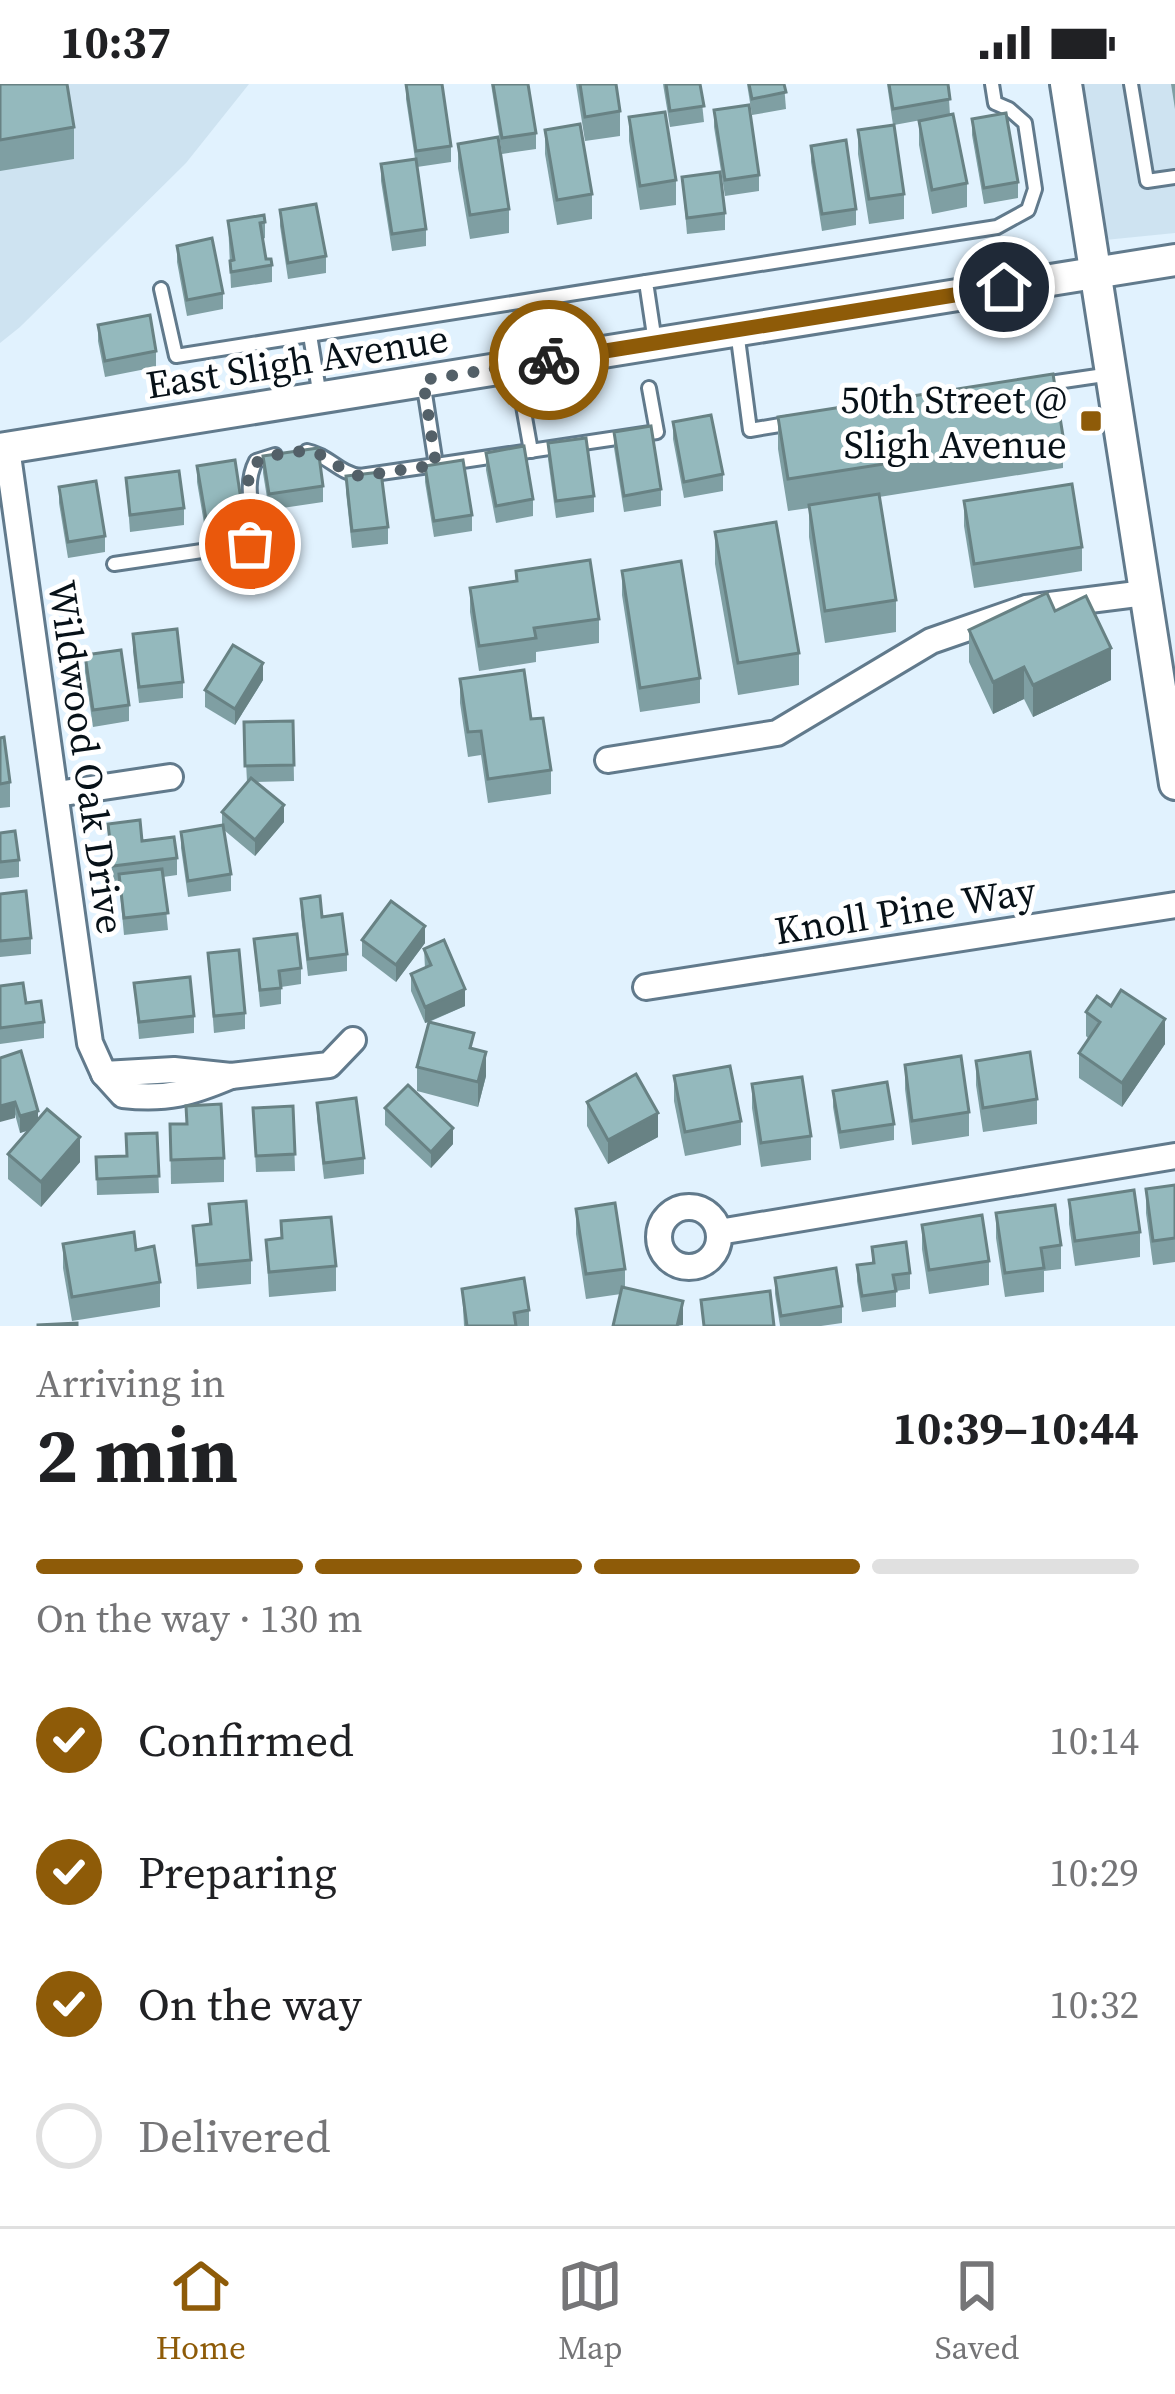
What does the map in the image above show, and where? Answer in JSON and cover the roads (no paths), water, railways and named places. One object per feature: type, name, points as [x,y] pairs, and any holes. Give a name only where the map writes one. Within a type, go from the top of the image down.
[{"type":"street","points":[[1066,84],[1175,784]]},
{"type":"street","name":"East Sligh Avenue","points":[[3,448],[1175,260]]},
{"type":"street","name":"Wildwood Oak Drive","points":[[3,448],[90,1043],[104,1074],[123,1095],[155,1099],[192,1093],[231,1076],[329,1065],[353,1040]]},
{"type":"street","points":[[608,760],[777,733],[931,641],[1026,608],[1145,593]]},
{"type":"street","points":[[57,794],[170,777]]},
{"type":"street","name":"Knoll Pine Way","points":[[646,987],[1175,905]]},
{"type":"street","points":[[719,1232],[1175,1156]]},
{"type":"lane","points":[[161,289],[176,356],[997,227],[1028,210],[1035,189],[1024,123],[995,103],[992,84]]},
{"type":"lane","points":[[1131,84],[1147,181],[1175,177]]},
{"type":"lane","points":[[646,282],[656,343]]},
{"type":"lane","points":[[736,330],[750,430],[818,419]]},
{"type":"lane","points":[[310,335],[320,397]]},
{"type":"lane","points":[[1021,388],[1111,374]]},
{"type":"lane","points":[[423,380],[436,465]]},
{"type":"lane","points":[[114,564],[250,544],[255,537],[250,473],[256,461],[267,456],[317,453],[348,474],[360,476],[657,432],[650,388]]},
{"type":"lane","points":[[523,406],[531,451]]},
{"type":"place","name":"50th Street @ Sligh Avenue","points":[[1091,421]]}]
